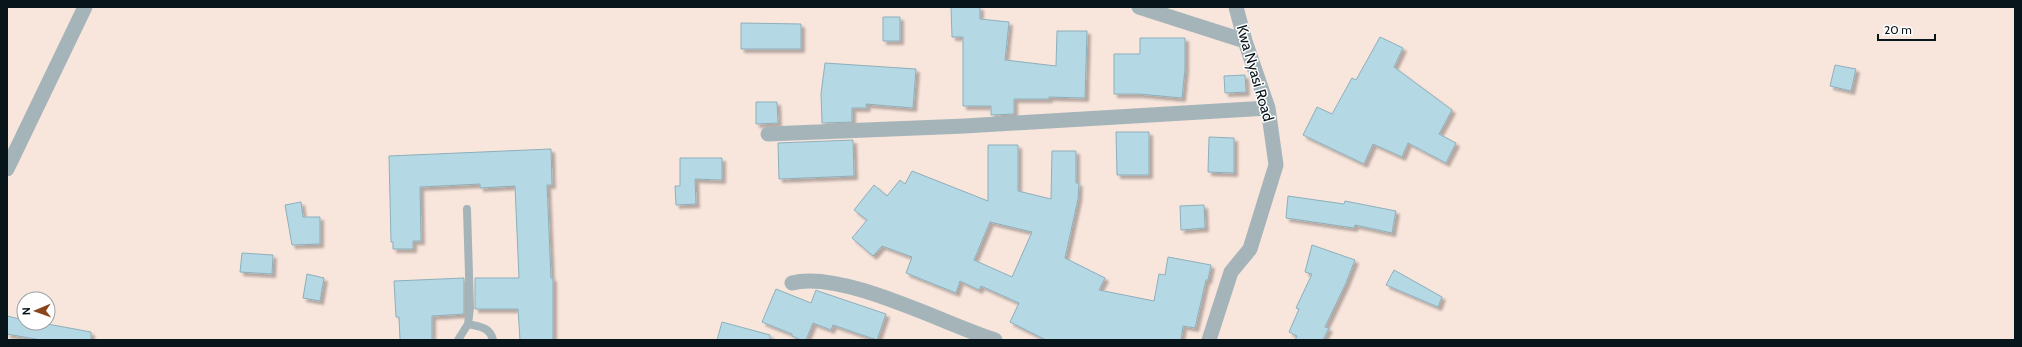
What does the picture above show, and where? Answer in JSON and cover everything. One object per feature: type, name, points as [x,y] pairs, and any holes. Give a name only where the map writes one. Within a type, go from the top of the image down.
[{"type":"street","points":[[7,169],[85,7]]},
{"type":"street","points":[[1139,7],[1245,41]]},
{"type":"street","name":"Kwa Nyasi Road","points":[[1209,340],[1231,272],[1250,249],[1276,165],[1268,108],[1245,41],[1236,7]]},
{"type":"street","points":[[768,134],[973,126],[1268,108]]},
{"type":"street","points":[[792,283],[804,280],[829,282],[881,297],[995,340]]},
{"type":"lane","points":[[458,340],[468,324],[470,308],[467,209]]},
{"type":"lane","points":[[468,324],[486,328],[491,333],[493,340]]},
{"type":"shaded area","points":[[7,7],[2015,7],[2015,340],[7,340]]},
{"type":"building","points":[[951,7],[980,7],[980,19],[1009,22],[1005,60],[1056,66],[1057,31],[1087,31],[1085,98],[1049,97],[1049,99],[1014,99],[1014,114],[991,115],[991,106],[963,106],[963,37],[952,37]]},
{"type":"building","points":[[883,17],[900,17],[900,41],[883,41]]},
{"type":"building","points":[[741,23],[801,24],[801,49],[741,49]]},
{"type":"building","points":[[1380,37],[1403,48],[1394,67],[1452,110],[1439,134],[1456,143],[1446,163],[1408,143],[1402,157],[1373,144],[1364,164],[1303,135],[1317,107],[1332,114],[1352,78],[1356,80]]},
{"type":"building","points":[[1140,38],[1185,38],[1185,69],[1182,98],[1139,94],[1114,94],[1114,54],[1140,54]]},
{"type":"building","points":[[825,63],[916,69],[913,108],[866,104],[867,108],[852,108],[852,122],[822,123],[821,94]]},
{"type":"building","points":[[1835,65],[1856,69],[1851,91],[1830,86]]},
{"type":"building","points":[[1245,75],[1246,92],[1225,93],[1224,76]]},
{"type":"building","points":[[756,102],[777,102],[778,123],[756,124]]},
{"type":"building","points":[[1116,132],[1149,132],[1149,175],[1117,175]]},
{"type":"building","points":[[1209,137],[1234,138],[1234,173],[1208,172]]},
{"type":"building","points":[[853,140],[854,176],[779,179],[778,143]]},
{"type":"building","points":[[988,145],[1018,145],[1018,191],[1051,199],[1052,151],[1076,151],[1076,183],[1079,183],[1078,199],[1065,258],[1105,278],[1099,290],[1154,301],[1159,274],[1165,275],[1168,257],[1211,265],[1195,328],[1183,326],[1181,340],[1046,340],[1010,322],[1019,303],[981,286],[979,290],[960,281],[956,293],[906,273],[912,257],[882,246],[873,256],[852,238],[867,220],[854,210],[874,185],[887,196],[900,180],[905,184],[912,171],[988,201]],"holes":[[[990,222],[1032,232],[1012,277],[974,260]]]},
{"type":"building","points":[[551,149],[552,185],[547,185],[551,278],[553,278],[553,340],[520,340],[518,309],[475,309],[475,278],[519,278],[515,186],[480,188],[480,184],[420,187],[421,241],[413,241],[413,249],[393,249],[393,242],[391,242],[389,156]]},
{"type":"building","points":[[680,158],[722,158],[722,180],[695,179],[696,204],[676,205],[675,186],[680,186]]},
{"type":"building","points":[[1288,196],[1344,204],[1345,201],[1396,211],[1392,233],[1355,225],[1354,228],[1286,218]]},
{"type":"building","points":[[301,202],[303,217],[320,217],[320,244],[292,245],[285,205]]},
{"type":"building","points":[[1204,205],[1205,228],[1181,230],[1180,206]]},
{"type":"building","points":[[1312,245],[1355,260],[1325,327],[1329,328],[1323,340],[1295,340],[1297,336],[1289,332],[1299,309],[1296,308],[1312,274],[1305,272]]},
{"type":"building","points":[[242,253],[273,255],[272,274],[240,272]]},
{"type":"building","points":[[1394,270],[1442,297],[1438,307],[1386,285]]},
{"type":"building","points":[[307,274],[324,278],[320,301],[303,298]]},
{"type":"building","points":[[464,278],[464,314],[432,316],[432,340],[400,340],[399,317],[396,317],[394,281]]},
{"type":"building","points":[[776,289],[811,303],[816,290],[886,314],[877,340],[833,325],[831,330],[813,323],[806,340],[801,340],[792,336],[792,334],[762,322]]},
{"type":"building","points":[[7,316],[16,318],[16,331],[56,331],[56,326],[91,332],[91,340],[41,340],[7,334]]},
{"type":"building","points":[[722,322],[770,335],[770,340],[717,340]]}]
